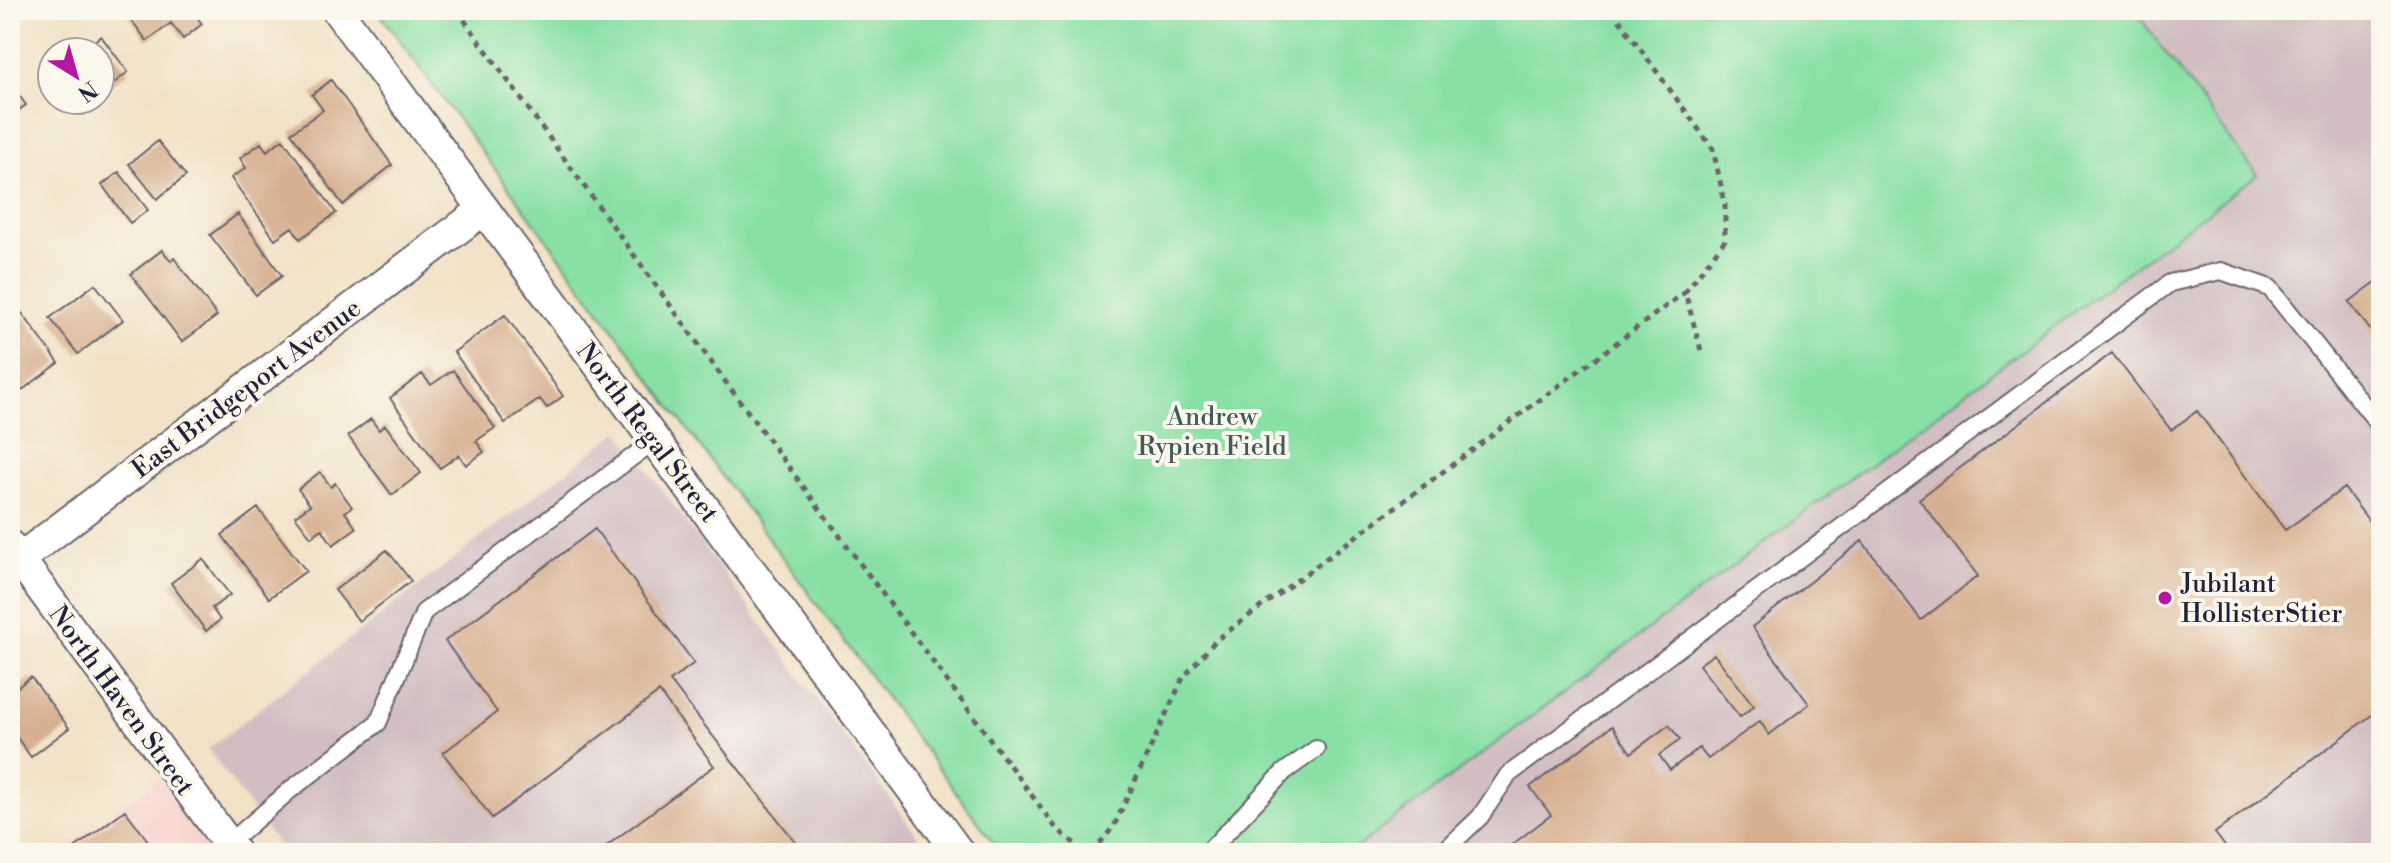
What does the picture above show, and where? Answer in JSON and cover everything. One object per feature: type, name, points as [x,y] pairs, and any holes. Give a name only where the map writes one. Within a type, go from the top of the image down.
[{"type":"street","name":"North Regal Street","points":[[337,10],[959,853]]},
{"type":"street","name":"East Bridgeport Avenue","points":[[13,557],[483,210]]},
{"type":"street","name":"North Haven Street","points":[[13,557],[231,848]]},
{"type":"lane","points":[[1442,853],[1480,817],[1508,775],[2170,283],[2221,271],[2270,288],[2381,427]]},
{"type":"lane","points":[[231,848],[289,791],[378,723],[424,612],[654,441]]},
{"type":"lane","points":[[1207,853],[1284,772],[1316,749]]},
{"type":"path","points":[[457,10],[722,377],[1047,815],[1086,853]]},
{"type":"path","points":[[1092,853],[1114,826],[1183,678],[1215,641],[1685,292],[1725,240],[1725,204],[1713,149],[1612,10]]},
{"type":"path","points":[[1685,292],[1702,354]]},
{"type":"shaded area","points":[[2134,10],[2381,10],[2381,853],[1349,853],[2257,175]]},
{"type":"shaded area","points":[[619,431],[930,853],[284,853],[208,749]]},
{"type":"shaded area","points":[[159,779],[216,853],[59,853]]},
{"type":"green space","name":"Andrew Rypien Field","points":[[377,10],[2134,10],[2257,175],[1349,853],[1001,853]]},
{"type":"building","points":[[124,10],[192,10],[202,24],[183,39],[171,23],[147,41]]},
{"type":"building","points":[[116,56],[128,72],[116,81]]},
{"type":"building","points":[[331,80],[392,165],[343,205],[291,133],[323,110],[312,95]]},
{"type":"building","points":[[10,83],[26,105],[10,116]]},
{"type":"building","points":[[283,139],[336,213],[300,239],[292,227],[275,239],[231,178],[246,168],[240,158],[261,143],[267,151]]},
{"type":"building","points":[[158,141],[186,176],[157,199],[129,164]]},
{"type":"building","points":[[119,172],[148,210],[130,223],[102,185]]},
{"type":"building","points":[[238,214],[282,276],[256,295],[210,235]]},
{"type":"building","points":[[162,250],[171,261],[174,258],[217,316],[182,342],[131,274]]},
{"type":"building","points":[[2381,278],[2381,344],[2349,302]]},
{"type":"building","points":[[95,284],[123,320],[78,354],[50,318]]},
{"type":"building","points":[[10,297],[59,363],[10,399]]},
{"type":"building","points":[[505,315],[563,396],[547,408],[540,399],[505,423],[454,352]]},
{"type":"building","name":"Jubilant HollisterStier","points":[[2112,353],[2171,430],[2197,411],[2285,530],[2344,488],[2381,537],[2381,708],[2215,833],[2230,853],[1501,853],[1551,815],[1530,787],[1612,726],[1631,753],[1669,725],[1680,740],[1659,755],[1670,770],[1699,748],[1708,759],[1760,721],[1769,735],[1809,704],[1752,627],[1862,541],[1921,620],[1978,576],[1919,499]]},
{"type":"building","points":[[453,370],[495,428],[476,441],[484,452],[466,465],[459,455],[440,468],[390,398],[422,374],[431,385]]},
{"type":"building","points":[[371,419],[379,430],[385,425],[421,473],[392,495],[348,436]]},
{"type":"building","points":[[320,472],[331,487],[335,483],[352,507],[345,512],[356,528],[333,545],[322,529],[311,537],[295,516],[310,505],[298,489]]},
{"type":"building","points":[[258,508],[306,571],[269,598],[222,535]]},
{"type":"building","points":[[595,529],[694,663],[670,681],[804,853],[597,853],[714,766],[659,692],[492,818],[443,753],[497,712],[445,641]]},
{"type":"building","points":[[387,550],[411,581],[359,621],[335,590]]},
{"type":"building","points":[[203,559],[230,595],[212,608],[220,620],[206,631],[171,583]]},
{"type":"building","points":[[1714,654],[1754,706],[1740,717],[1699,665]]},
{"type":"building","points":[[31,677],[69,728],[31,757],[10,728],[10,693]]},
{"type":"building","points":[[125,810],[157,853],[68,853]]},
{"type":"place","name":"Jubilant HollisterStier","points":[[2165,598]]}]
